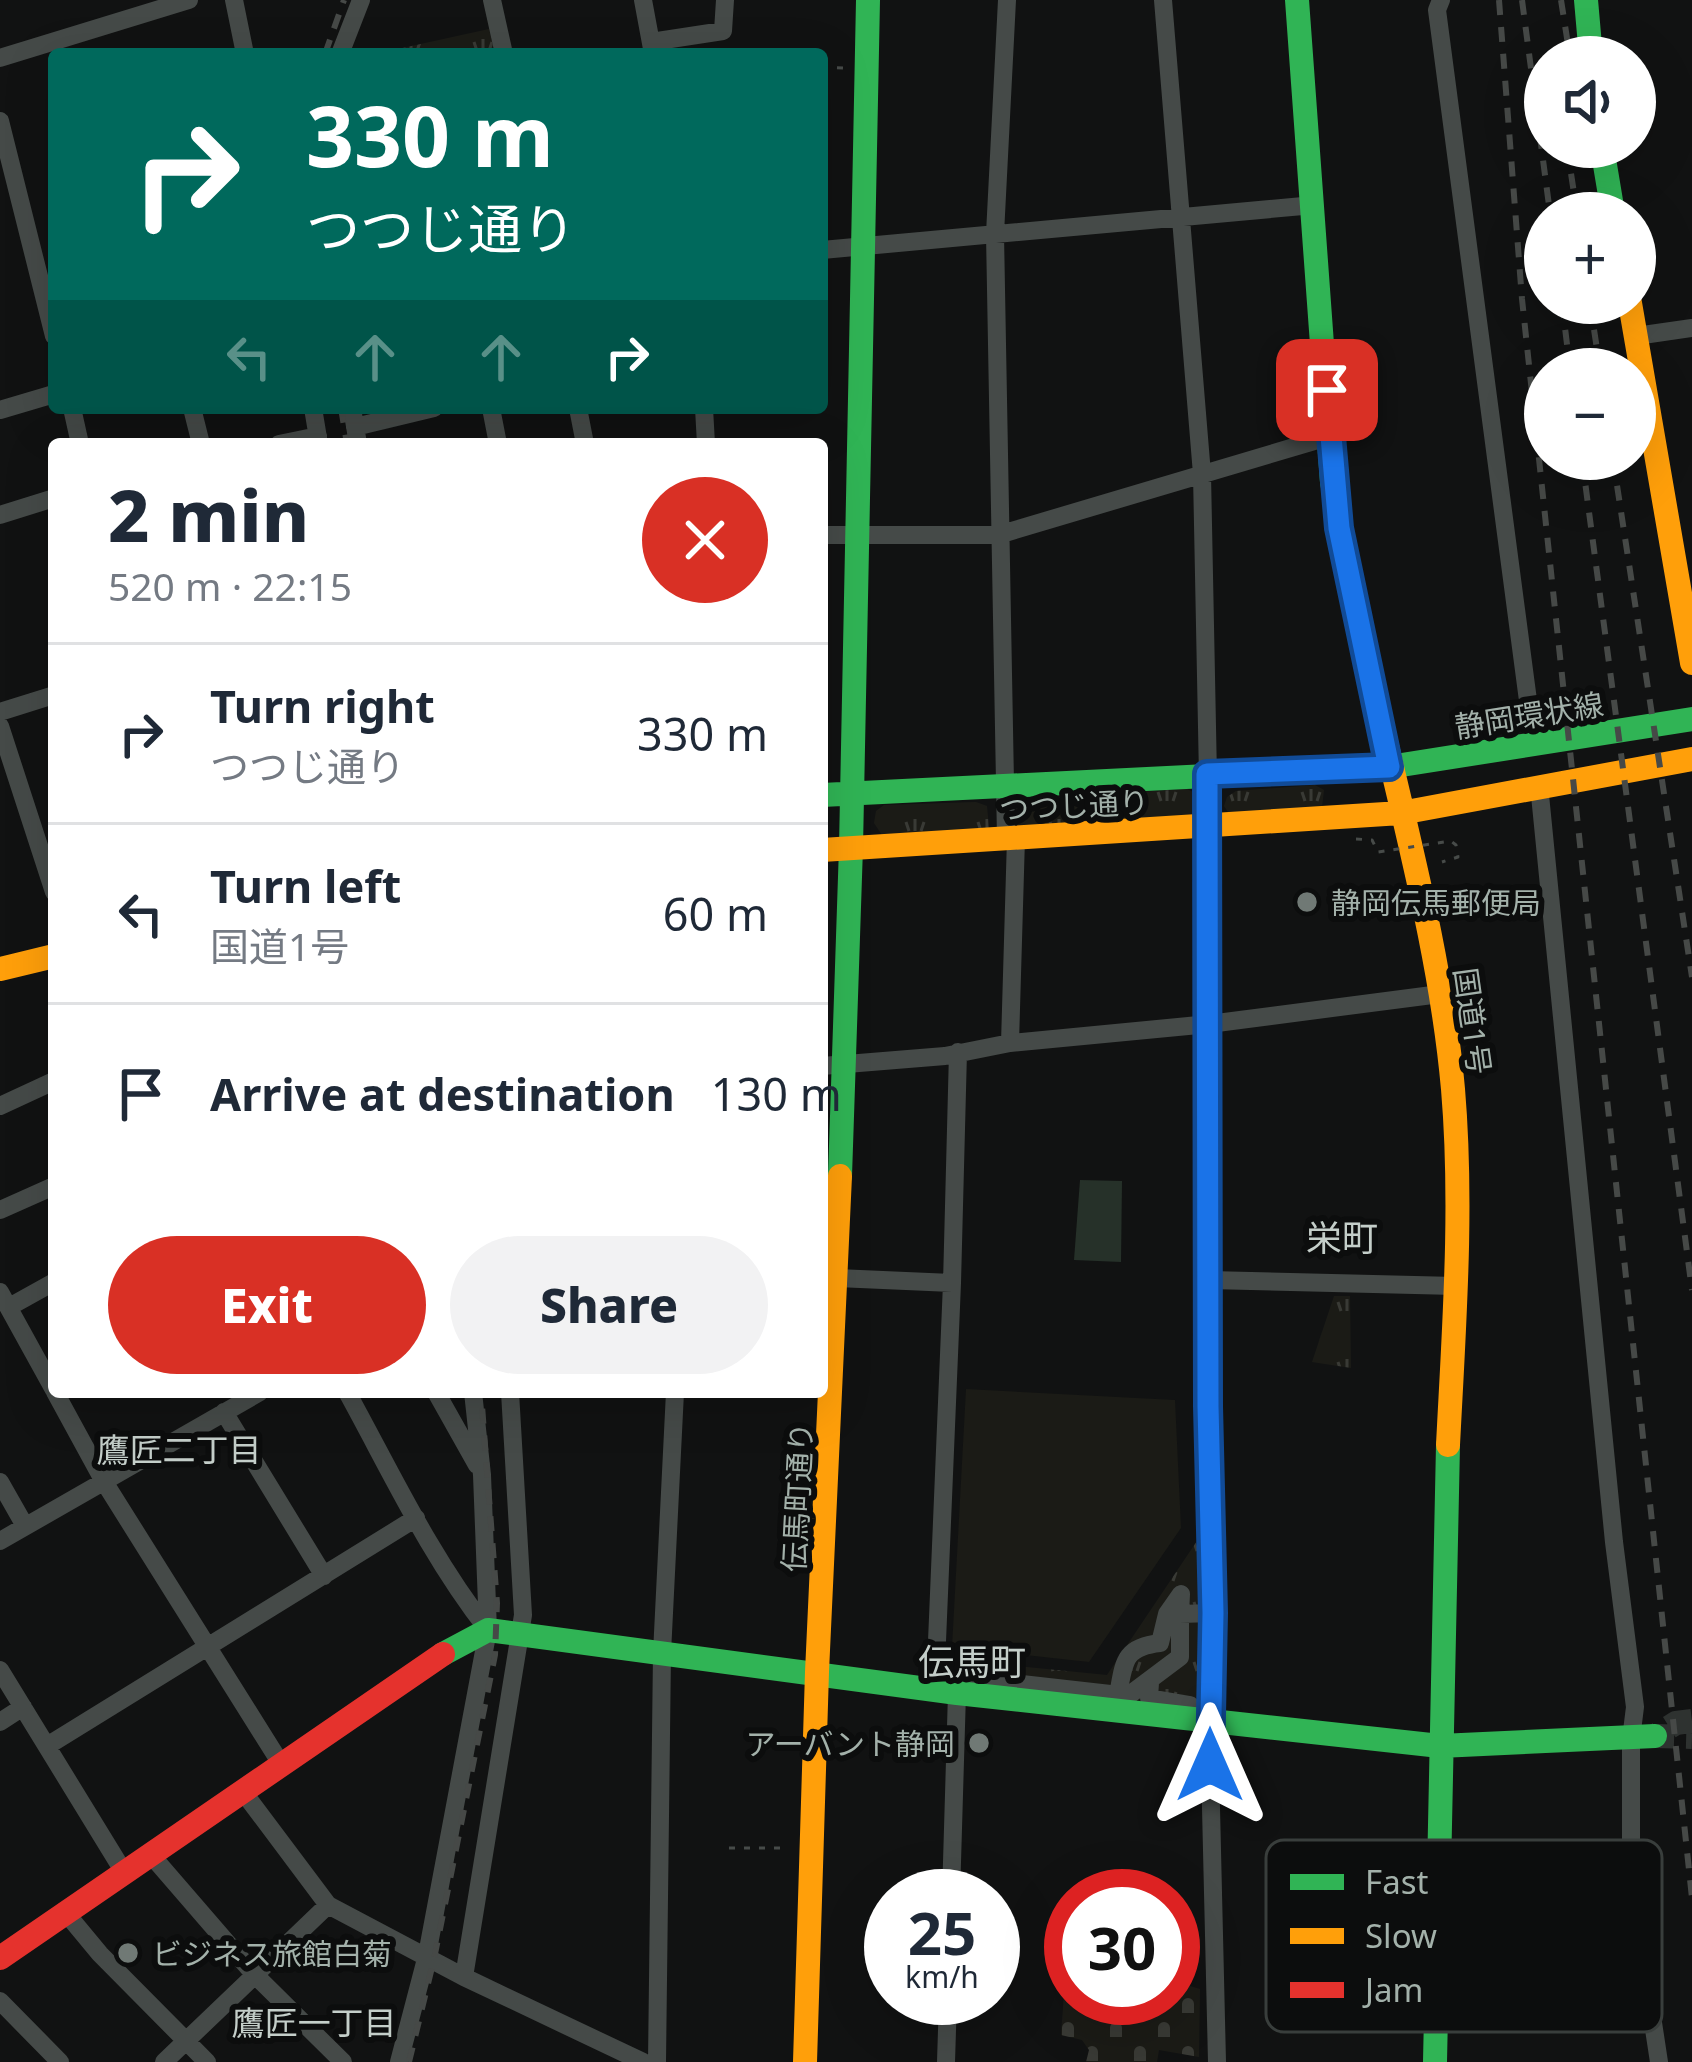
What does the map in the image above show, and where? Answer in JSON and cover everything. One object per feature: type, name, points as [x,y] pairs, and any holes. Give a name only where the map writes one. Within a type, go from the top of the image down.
[{"type":"main road","name":"伝馬町通り","points":[[828,1380],[837,1278],[833,1065],[851,847],[868,0]]},
{"type":"main road","name":"国道1号","points":[[1297,0],[1339,528],[1440,994],[1453,1091],[1456,1286],[1439,1840]]},
{"type":"main road","points":[[1586,0],[1589,36]]},
{"type":"main road","points":[[1634,324],[1692,663]]},
{"type":"main road","name":"静岡環状線","points":[[1389,767],[1685,720]]},
{"type":"main road","points":[[1401,813],[1688,760]]},
{"type":"main road","name":"つつじ通り","points":[[828,795],[1389,767]]},
{"type":"main road","name":"つつじ通り","points":[[828,849],[1401,813]]},
{"type":"main road","points":[[0,969],[48,957]]},
{"type":"main road","name":"伝馬町通り","points":[[806,2062],[827,1398]]},
{"type":"main road","points":[[0,1958],[463,1640],[488,1630],[1207,1722],[1440,1746],[1643,1738]]},
{"type":"main road","name":"国道1号","points":[[1435,2032],[1435,2062]]},
{"type":"street","points":[[0,58],[189,0]]},
{"type":"street","points":[[234,0],[244,48]]},
{"type":"street","points":[[342,48],[361,0]]},
{"type":"street","points":[[492,0],[498,48]]},
{"type":"street","points":[[643,0],[652,48],[723,31],[724,0]]},
{"type":"street","points":[[1007,0],[995,234],[1004,785],[1011,838],[1010,1042]]},
{"type":"street","points":[[1163,0],[1202,474],[1213,1613],[1207,1722],[1216,2062]]},
{"type":"street","points":[[1441,0],[1437,10],[1534,746]]},
{"type":"street","points":[[0,121],[48,312]]},
{"type":"street","points":[[828,249],[1314,205]]},
{"type":"street","points":[[1636,336],[1692,328]]},
{"type":"street","points":[[0,410],[48,396]]},
{"type":"street","points":[[355,426],[408,414]]},
{"type":"street","points":[[828,535],[998,535],[1330,436]]},
{"type":"street","points":[[0,515],[48,500]]},
{"type":"street","points":[[0,712],[48,697]]},
{"type":"street","points":[[0,725],[48,873]]},
{"type":"street","points":[[1539,785],[1620,1572],[1635,1707],[1643,1738],[1634,1840]]},
{"type":"street","points":[[833,1065],[1440,994]]},
{"type":"street","points":[[950,1869],[942,1689],[958,1052]]},
{"type":"street","points":[[0,1106],[48,1084]]},
{"type":"street","points":[[1,1207],[48,1188]]},
{"type":"street","points":[[837,1278],[952,1283]]},
{"type":"street","points":[[1209,1280],[1456,1286]]},
{"type":"street","points":[[48,1284],[4,1299],[48,1379]]},
{"type":"street","points":[[58,1398],[103,1480],[283,1767]]},
{"type":"street","points":[[0,1541],[249,1398]]},
{"type":"street","points":[[350,1398],[416,1519],[488,1630]]},
{"type":"street","points":[[439,1398],[482,1475]]},
{"type":"street","points":[[399,2062],[427,1955],[488,1630],[482,1475],[473,1398]]},
{"type":"street","points":[[464,1977],[523,1615],[510,1398]]},
{"type":"street","points":[[657,2062],[662,1653],[675,1398]]},
{"type":"street","points":[[224,1412],[324,1576]]},
{"type":"street","points":[[0,1482],[25,1526]]},
{"type":"street","points":[[46,1746],[416,1519]]},
{"type":"street","points":[[942,1689],[961,1677],[1118,1695],[1128,1696],[1180,1657],[1181,1594],[1167,1614],[1160,1643],[1140,1645],[1124,1660],[1118,1695]]},
{"type":"street","points":[[1180,1614],[1213,1613]]},
{"type":"street","points":[[0,1670],[125,1874]]},
{"type":"street","points":[[1150,1682],[1150,1698],[1190,1705],[1207,1722]]},
{"type":"street","points":[[0,1722],[23,1708]]},
{"type":"street","points":[[244,1793],[328,1905],[464,1977],[643,2062]]},
{"type":"street","points":[[152,1856],[254,1974],[343,2062]]},
{"type":"street","points":[[164,2062],[328,1905]]},
{"type":"street","points":[[66,1913],[207,2062]]},
{"type":"street","points":[[0,2001],[60,2062]]},
{"type":"street","points":[[946,2062],[947,2025]]},
{"type":"street","points":[[1654,2032],[1659,2062]]},
{"type":"path","points":[[1356,839],[1372,840],[1378,852],[1451,841],[1458,857],[1442,862]]},
{"type":"path","points":[[729,1847],[791,1848]]},
{"type":"green space","points":[[489,29],[494,48],[402,48]]},
{"type":"green space","points":[[1315,785],[1324,790],[1322,807],[1230,815],[1224,806],[1236,791]]},
{"type":"green space","points":[[1187,789],[1197,794],[1194,815],[1018,826],[1016,807],[1025,799]]},
{"type":"green space","points":[[976,802],[987,806],[989,828],[882,835],[874,823],[876,811],[884,805]]},
{"type":"green space","points":[[1334,1296],[1350,1296],[1351,1368],[1312,1362]]},
{"type":"green space","points":[[966,1389],[1175,1400],[1181,1528],[1089,1662],[952,1647]]},
{"type":"green space","points":[[1203,1532],[1209,1723],[944,1683],[946,1659],[1107,1675]]},
{"type":"green space","points":[[1062,2025],[1199,2025],[1199,2057],[1159,2050],[1157,2062],[1086,2062],[1089,2050],[1082,2040],[1061,2035]]},
{"type":"shaded area","points":[[1080,1180],[1122,1181],[1121,1262],[1074,1260]]},
{"type":"tunnel","points":[[1692,1721],[1676,1723],[1655,1736],[1692,1737]]},
{"type":"railway","points":[[327,48],[344,0]]},
{"type":"railway","points":[[1499,0],[1522,299],[1692,1898]]},
{"type":"railway","points":[[1522,0],[1547,192]]},
{"type":"railway","points":[[1561,0],[1567,36]]},
{"type":"railway","points":[[1570,168],[1574,192]]},
{"type":"railway","points":[[1565,324],[1567,348]]},
{"type":"railway","points":[[1593,324],[1597,348]]},
{"type":"railway","points":[[342,414],[346,438]]},
{"type":"railway","points":[[1585,480],[1692,1290]]},
{"type":"railway","points":[[1616,480],[1692,977]]},
{"type":"railway","points":[[409,2062],[495,1655],[497,1603],[481,1398]]},
{"type":"traffic: fast","points":[[840,1176],[868,0]]},
{"type":"traffic: fast","points":[[1297,0],[1332,482],[1358,615]]},
{"type":"traffic: fast","points":[[1586,0],[1589,36]]},
{"type":"traffic: fast","points":[[1606,168],[1610,192]]},
{"type":"traffic: fast","points":[[828,795],[1389,767],[1692,719]]},
{"type":"traffic: fast","points":[[1440,1840],[1448,1445]]},
{"type":"traffic: fast","points":[[443,1654],[488,1630],[957,1693],[1440,1746],[1655,1736]]},
{"type":"traffic: fast","points":[[1435,2062],[1436,2032]]},
{"type":"traffic: slow","points":[[1634,324],[1692,663]]},
{"type":"traffic: slow","points":[[1358,615],[1437,970],[1453,1089],[1457,1222],[1448,1445]]},
{"type":"traffic: slow","points":[[828,850],[1401,813],[1692,759]]},
{"type":"traffic: slow","points":[[0,969],[48,957]]},
{"type":"traffic: slow","points":[[805,2062],[840,1176]]},
{"type":"traffic: jam","points":[[0,1958],[443,1654]]},
{"type":"place","name":"静岡伝馬郵便局","points":[[1307,902]]},
{"type":"place","name":"アーバント静岡","points":[[979,1743]]},
{"type":"place","name":"ビジネス旅館白菊","points":[[128,1953]]},
{"type":"district","name":"栄町","points":[[1342,1237]]},
{"type":"district","name":"鷹匠二丁目","points":[[179,1449]]},
{"type":"district","name":"伝馬町","points":[[972,1661]]},
{"type":"district","name":"鷹匠一丁目","points":[[314,2022]]},
{"type":"route","points":[[1210,1765],[1207,774],[1389,767],[1339,528],[1327,390]]}]
